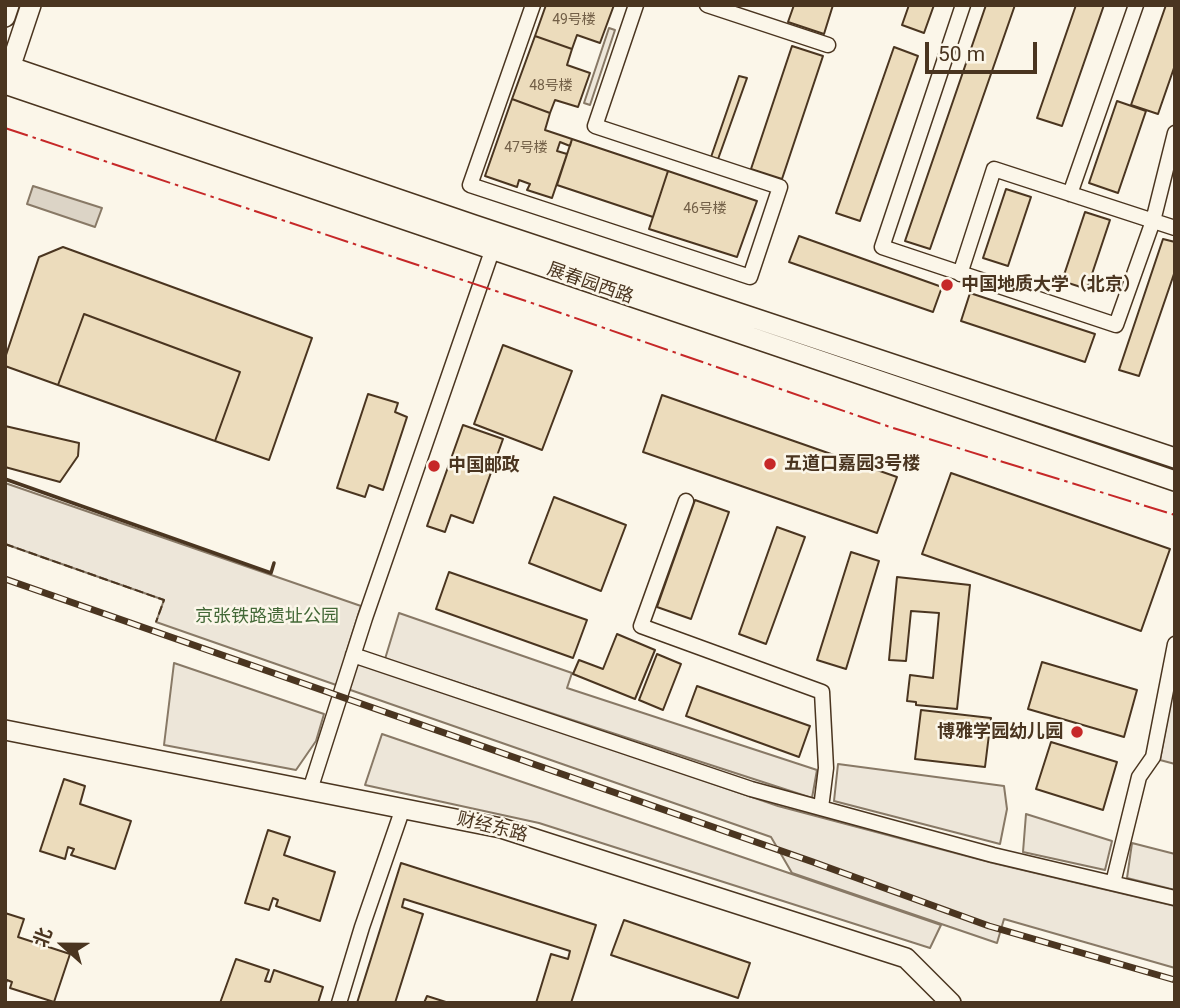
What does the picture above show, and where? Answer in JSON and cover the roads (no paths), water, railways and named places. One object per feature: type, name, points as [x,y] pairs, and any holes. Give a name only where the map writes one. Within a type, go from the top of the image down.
[{"type":"main road","points":[[5,17],[9,5]]},
{"type":"main road","points":[[7,75],[31,5]]},
{"type":"main road","name":"展春园西路","points":[[7,75],[492,251],[1175,481]]},
{"type":"main road","name":"展春园西路","points":[[7,75],[486,229],[1175,457]]},
{"type":"main road","name":"财经东路","points":[[5,730],[501,828],[906,958],[951,1003]]},
{"type":"street","points":[[533,5],[470,185],[750,277],[780,187],[595,126],[636,5]]},
{"type":"street","points":[[706,5],[828,46]]},
{"type":"street","points":[[964,5],[882,247],[1116,325],[1153,221],[1175,133]]},
{"type":"street","points":[[1070,194],[1136,5]]},
{"type":"street","points":[[960,274],[994,169],[1175,228]]},
{"type":"street","points":[[310,790],[353,655],[492,251]]},
{"type":"street","points":[[686,501],[642,626],[822,692],[826,768],[821,808]]},
{"type":"street","points":[[1113,883],[1139,777],[1153,757],[1175,644]]},
{"type":"street","points":[[353,655],[751,789],[993,855],[1175,898]]},
{"type":"street","points":[[339,1003],[403,808]]},
{"type":"railway","points":[[5,579],[989,926],[1175,980]]},
{"type":"place","name":"中国地质大学（北京）","points":[[947,285]]},
{"type":"place","name":"五道口嘉园3号楼","points":[[770,464]]},
{"type":"place","name":"中国邮政","points":[[434,466]]},
{"type":"place","name":"博雅学园幼儿园","points":[[1077,732]]},
{"type":"park label","name":"京张铁路遗址公园","points":[[267,617]]}]
